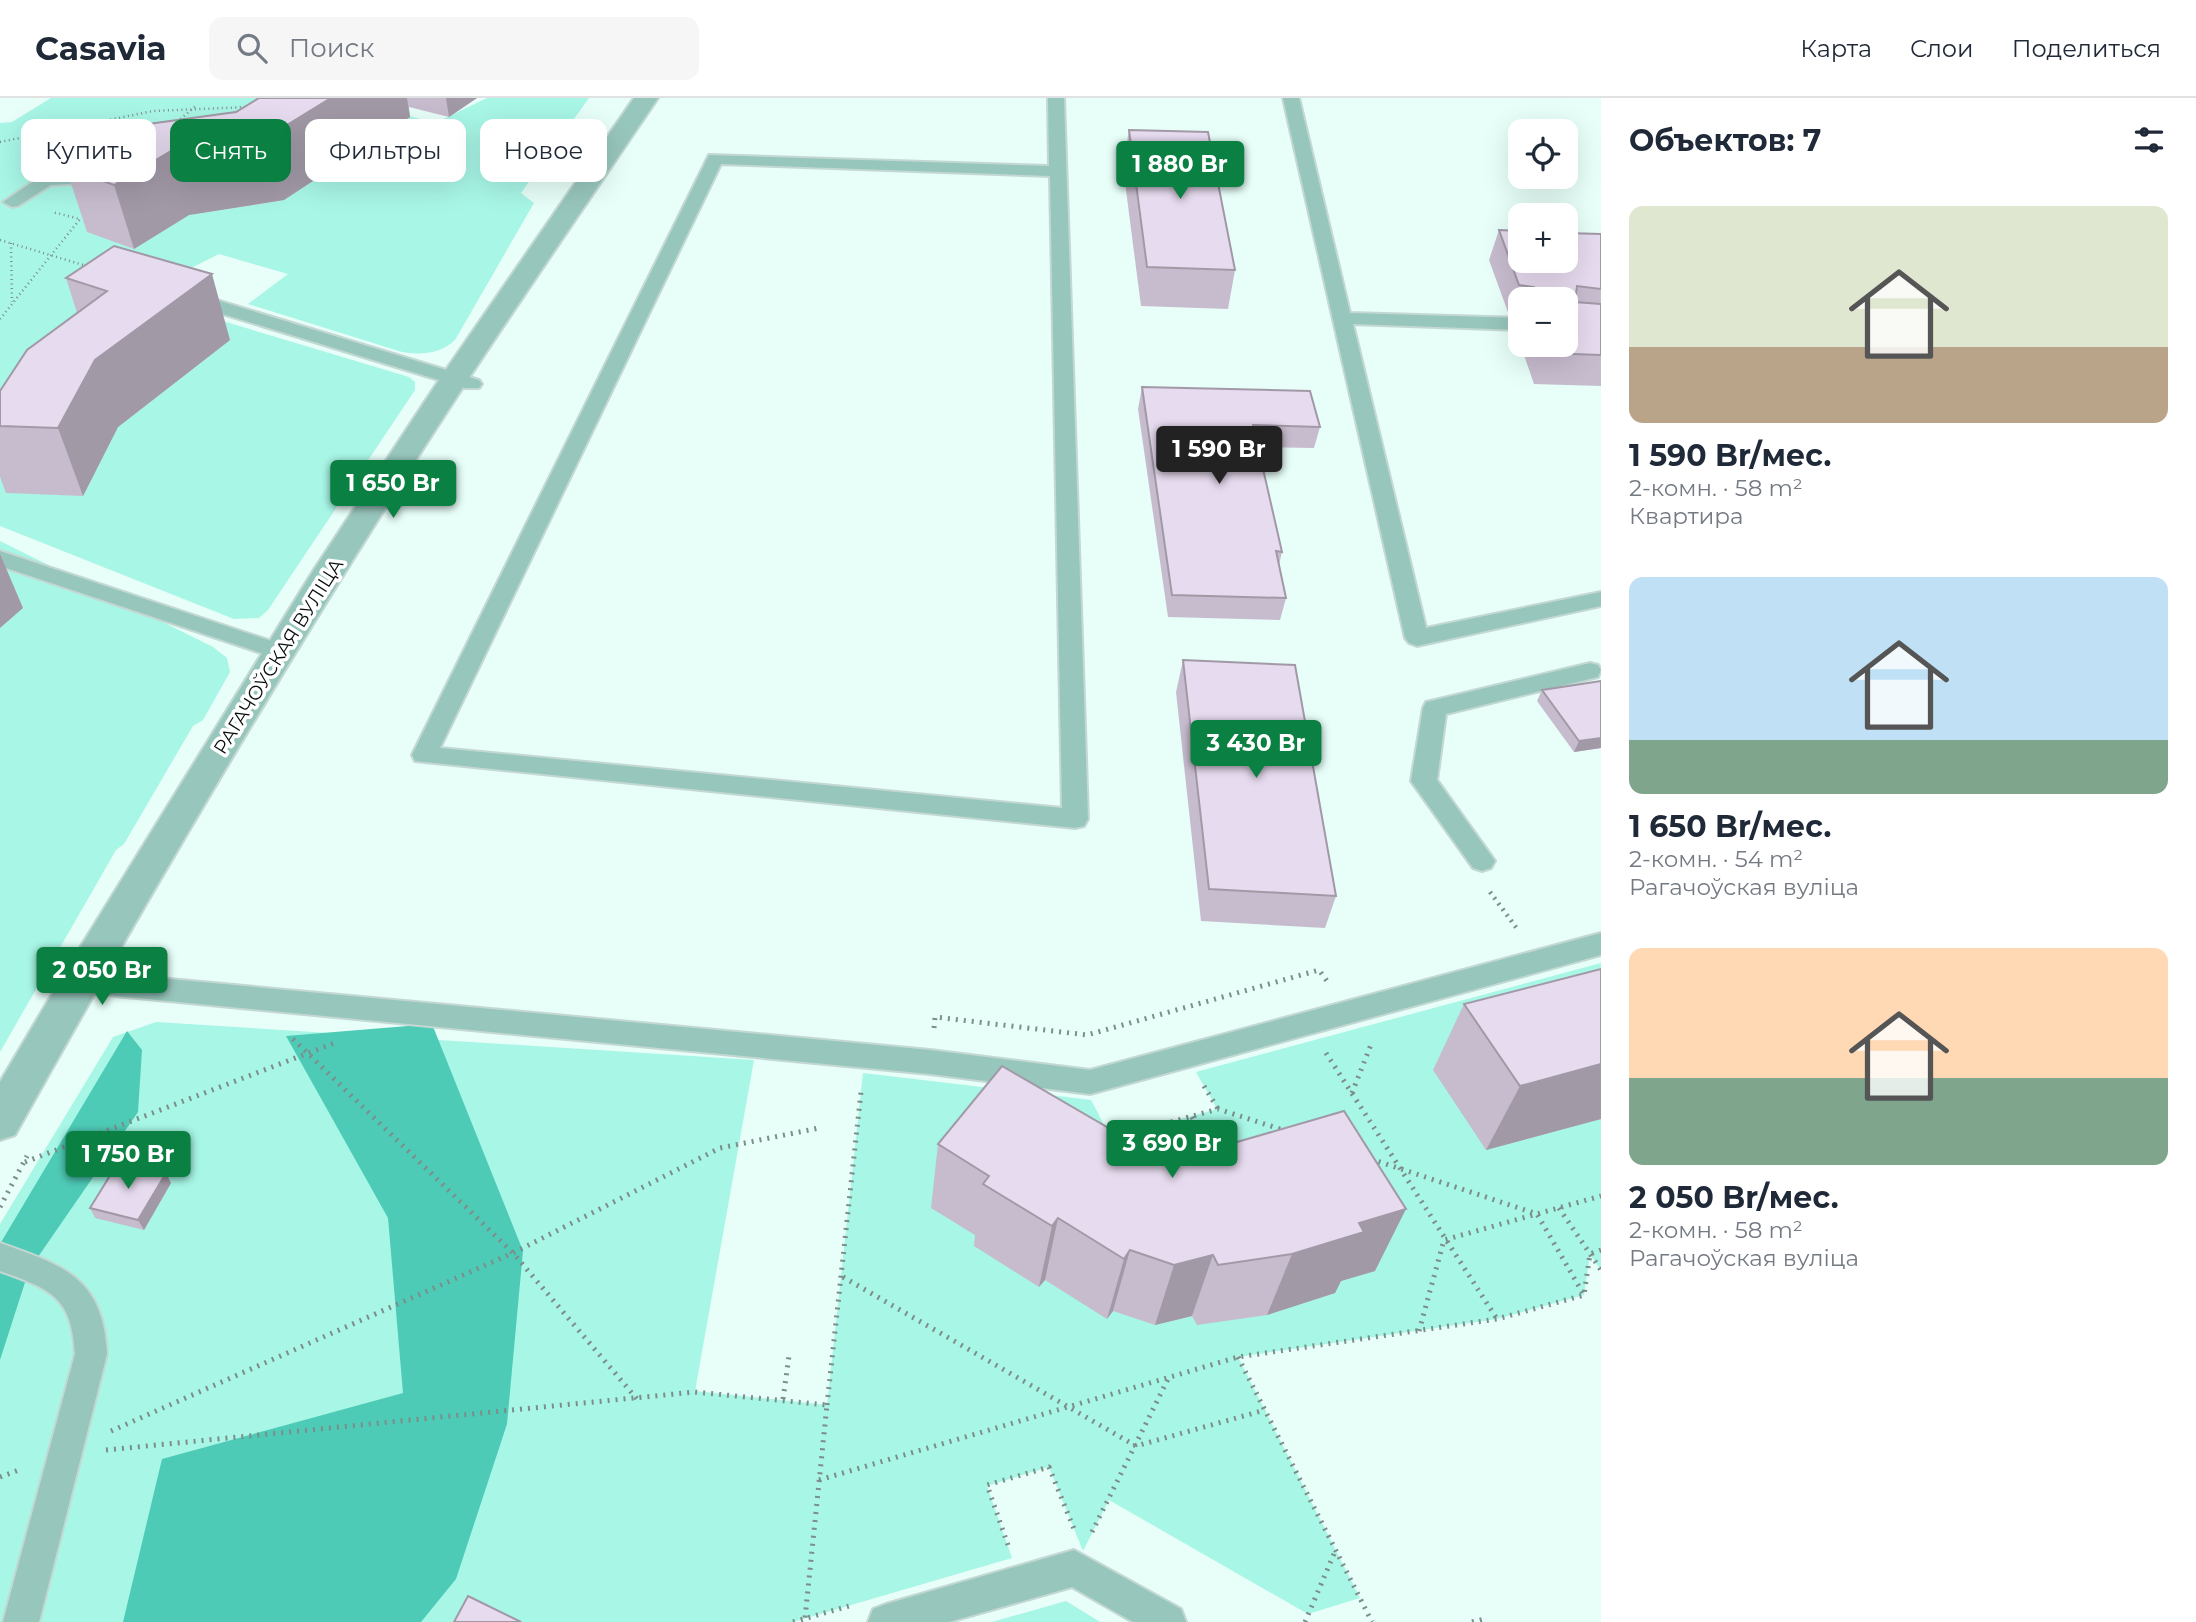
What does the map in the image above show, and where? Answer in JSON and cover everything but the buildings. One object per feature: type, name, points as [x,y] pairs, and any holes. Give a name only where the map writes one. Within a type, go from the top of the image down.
[{"type":"street","name":"РАГАЧОЎСКАЯ ВУЛІЦА","points":[[0,1122],[82,978],[325,578],[463,380],[646,98]]},
{"type":"lane","points":[[1056,98],[1058,171],[1075,819],[424,755],[715,159],[1058,171]]},
{"type":"lane","points":[[1291,98],[1417,638],[1601,599]]},
{"type":"lane","points":[[12,202],[44,182]]},
{"type":"lane","points":[[169,291],[463,380]]},
{"type":"lane","points":[[1343,318],[1508,324]]},
{"type":"lane","points":[[0,558],[281,652]]},
{"type":"lane","points":[[1482,860],[1424,781],[1435,708],[1590,671]]},
{"type":"lane","points":[[82,978],[116,985],[930,1062],[1090,1082],[1601,944]]},
{"type":"lane","points":[[0,1257],[53,1276],[72,1289],[85,1308],[91,1330],[91,1354],[63,1453],[22,1622]]},
{"type":"lane","points":[[872,1613],[1078,1559],[1168,1622]]},
{"type":"path","points":[[0,142],[153,108],[198,104],[260,107]]},
{"type":"path","points":[[169,129],[198,104]]},
{"type":"path","points":[[45,210],[80,219]]},
{"type":"path","points":[[0,319],[80,219],[90,214]]},
{"type":"path","points":[[11,243],[12,302]]},
{"type":"path","points":[[1482,860],[1468,863],[1522,936]]},
{"type":"path","points":[[933,1037],[935,1017],[1087,1035],[1319,970],[1332,988]]},
{"type":"path","points":[[1307,1023],[1497,1319]]},
{"type":"path","points":[[1352,1094],[1374,1035]]},
{"type":"path","points":[[290,1036],[513,1253],[638,1399]]},
{"type":"path","points":[[24,1162],[346,1038]]},
{"type":"path","points":[[805,1618],[861,1086]]},
{"type":"path","points":[[1110,1139],[1218,1109],[1295,1135]]},
{"type":"path","points":[[1192,1116],[1217,1164]]},
{"type":"path","points":[[63,1453],[513,1253],[720,1148],[819,1128]]},
{"type":"path","points":[[1360,1155],[1537,1214],[1584,1295]]},
{"type":"path","points":[[1444,1240],[1601,1196]]},
{"type":"path","points":[[1559,1208],[1601,1270]]},
{"type":"path","points":[[1419,1331],[1444,1240]]},
{"type":"path","points":[[1590,1254],[1601,1250]]},
{"type":"path","points":[[1584,1295],[1590,1254]]},
{"type":"path","points":[[843,1277],[1136,1446],[1265,1410]]},
{"type":"path","points":[[820,1480],[1238,1357],[1497,1319],[1584,1295]]},
{"type":"path","points":[[783,1399],[789,1356]]},
{"type":"path","points":[[1238,1357],[1372,1622]]},
{"type":"path","points":[[1078,1559],[1170,1377]]},
{"type":"path","points":[[63,1453],[695,1392],[827,1405]]},
{"type":"path","points":[[1013,1559],[987,1485],[1049,1467],[1078,1559]]},
{"type":"path","points":[[1305,1622],[1336,1548]]},
{"type":"path","points":[[793,1622],[805,1618],[872,1613]]},
{"type":"path","points":[[1472,1622],[1484,1619],[1486,1622]]},
{"type":"green space","points":[[51,98],[414,98],[394,112],[420,119],[305,119],[305,164],[291,170],[291,119],[170,119],[170,182],[264,182],[189,215],[284,200],[311,182],[466,182],[466,119],[443,119],[487,98],[589,98],[574,119],[480,119],[480,182],[529,182],[521,193],[534,203],[455,340],[437,351],[402,352],[248,304],[288,274],[219,254],[169,279],[153,300],[409,377],[415,382],[415,390],[268,610],[259,618],[234,619],[0,526],[0,123],[12,122]]},
{"type":"green space","points":[[0,541],[213,647],[227,658],[230,672],[203,720],[193,726],[124,844],[116,850],[0,1052]]},
{"type":"green space","points":[[1601,963],[1601,1270],[1590,1255],[1584,1295],[1497,1319],[1238,1357],[1360,1598],[1308,1614],[1109,1500],[1083,1551],[1049,1467],[987,1486],[1012,1558],[793,1622],[0,1622],[0,1224],[113,1037],[156,1022],[754,1060],[695,1391],[827,1405],[863,1073],[1091,1100],[1111,1138],[1217,1109],[1196,1072]]},
{"type":"green space","points":[[432,1024],[523,1251],[507,1424],[456,1579],[421,1622],[123,1622],[162,1459],[403,1393],[388,1218],[286,1036]]},
{"type":"green space","points":[[127,1031],[142,1050],[138,1112],[29,1270],[0,1360],[0,1244]]},
{"type":"green space","points":[[1066,1601],[1100,1622],[992,1622]]}]
